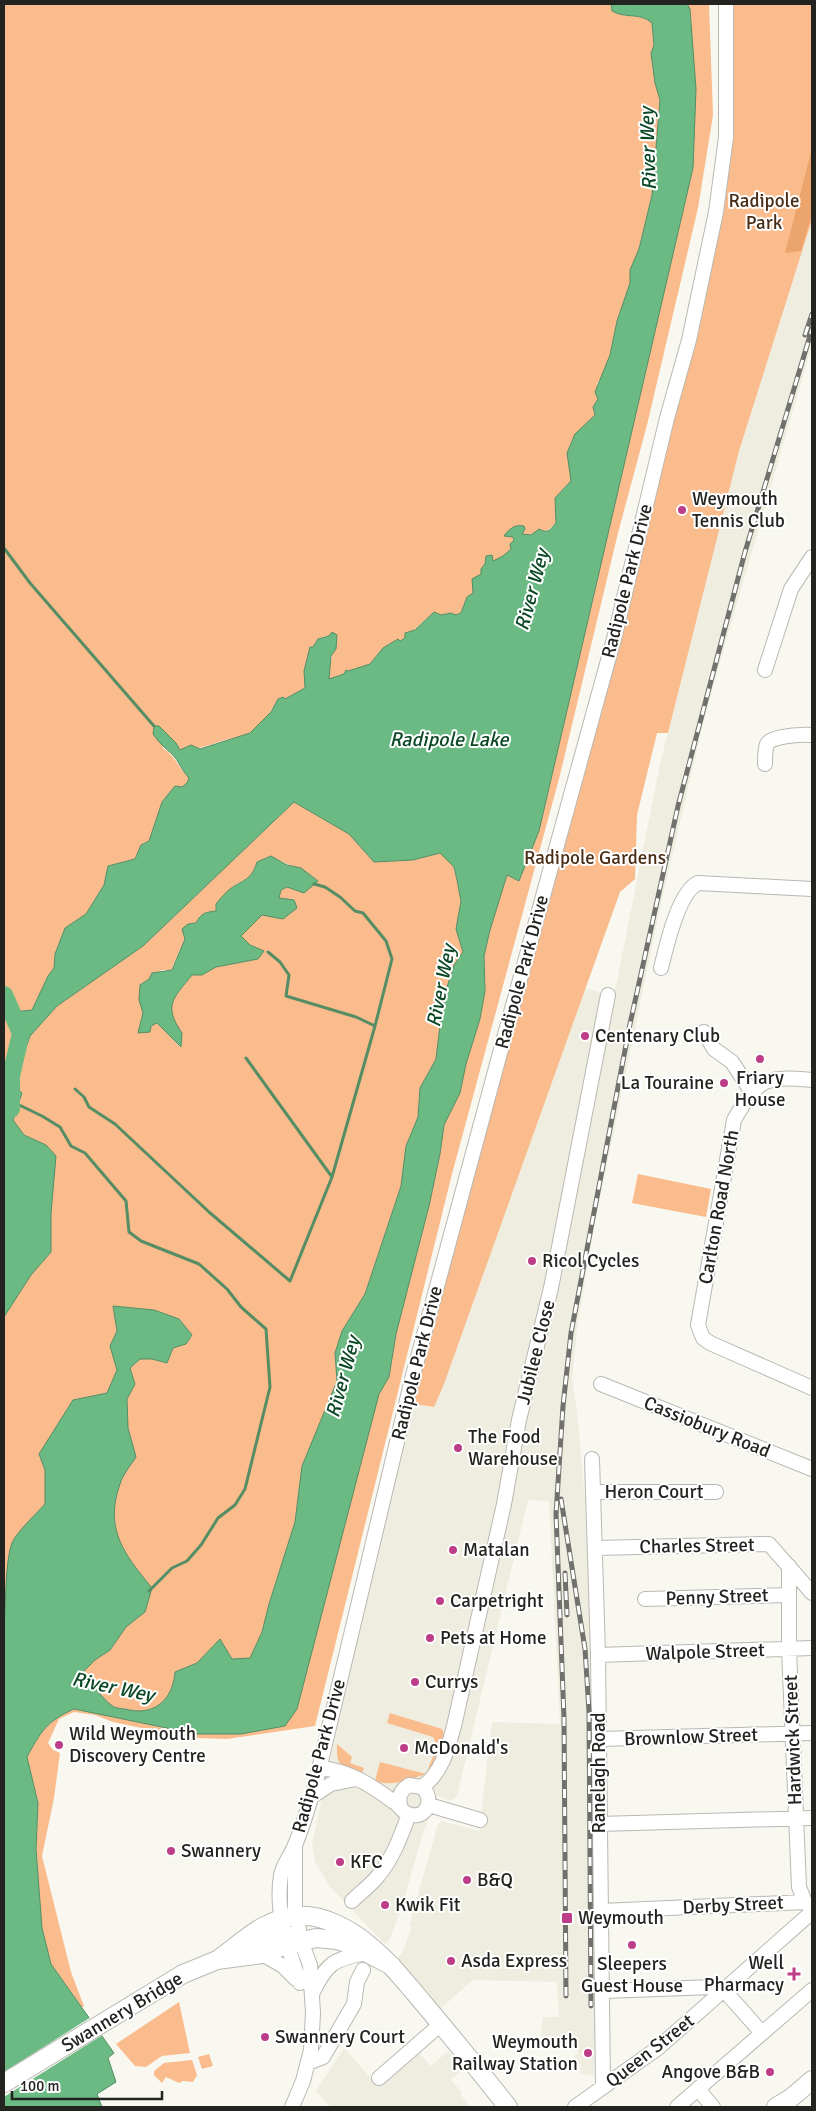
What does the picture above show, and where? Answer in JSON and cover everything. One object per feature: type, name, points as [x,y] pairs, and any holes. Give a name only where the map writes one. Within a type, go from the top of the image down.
[{"type":"main road","points":[[291,1930],[315,1916],[348,1931],[370,1945],[392,1966],[508,2107]]},
{"type":"main road","name":"Swannery Bridge","points":[[4,2083],[183,1974],[217,1960],[261,1926],[291,1930]]},
{"type":"main road","points":[[291,1930],[316,1938],[337,1940],[364,1961],[392,1966]]},
{"type":"main road","name":"Swannery Bridge","points":[[217,1960],[262,1954],[291,1930]]},
{"type":"main road","points":[[784,2104],[812,2080]]},
{"type":"street","name":"Radipole Park Drive","points":[[291,1930],[295,1846],[319,1768],[412,1379],[615,635],[667,418],[689,340],[716,212],[726,137],[726,4]]},
{"type":"street","points":[[765,670],[791,588],[812,557]]},
{"type":"street","points":[[765,764],[766,745],[769,741],[776,738],[812,734]]},
{"type":"street","points":[[661,968],[668,938],[680,907],[692,885],[698,883],[812,889]]},
{"type":"street","name":"Jubilee Close","points":[[422,1787],[430,1781],[441,1765],[454,1726],[504,1504],[519,1420],[551,1288],[608,995]]},
{"type":"street","points":[[704,1032],[714,1049],[732,1062],[751,1091],[771,1079],[812,1080]]},
{"type":"street","name":"Carlton Road North","points":[[751,1091],[734,1120],[698,1324],[699,1331],[710,1343],[812,1388]]},
{"type":"street","name":"Cassiobury Road","points":[[601,1384],[812,1470]]},
{"type":"street","name":"Ranelagh Road","points":[[592,1459],[598,1655],[603,2087]]},
{"type":"street","name":"Heron Court","points":[[593,1492],[716,1492]]},
{"type":"street","name":"Charles Street","points":[[595,1548],[768,1544],[812,1593]]},
{"type":"street","name":"Hardwick Street","points":[[789,1566],[788,1595],[799,1887],[810,1908]]},
{"type":"street","name":"Penny Street","points":[[645,1599],[788,1595]]},
{"type":"street","name":"Walpole Street","points":[[598,1655],[812,1648]]},
{"type":"street","name":"Brownlow Street","points":[[599,1739],[812,1733]]},
{"type":"street","points":[[311,1797],[331,1784],[365,1782],[404,1810],[418,1815],[426,1810],[429,1805],[429,1795],[422,1787],[413,1785],[405,1788],[365,1782],[330,1769],[319,1768]]},
{"type":"street","points":[[352,1901],[379,1875],[399,1841],[404,1810],[399,1796],[405,1788]]},
{"type":"street","points":[[429,1805],[480,1820]]},
{"type":"street","points":[[599,1824],[812,1818]]},
{"type":"street","name":"Derby Street","points":[[601,1910],[810,1908]]},
{"type":"street","name":"Queen Street","points":[[575,2107],[658,2048],[724,1990],[810,1908]]},
{"type":"street","points":[[291,1930],[300,1983]]},
{"type":"street","points":[[291,1930],[310,1965],[312,2030],[308,2063],[296,2105]]},
{"type":"street","points":[[262,1954],[284,1966],[311,1997]]},
{"type":"street","points":[[308,2063],[323,2057],[354,2004],[364,1961],[337,1960],[321,1973],[311,1997]]},
{"type":"street","points":[[602,1991],[714,1988],[724,1990],[762,2033]]},
{"type":"street","points":[[677,2107],[812,1990]]},
{"type":"street","points":[[379,2078],[441,2024]]},
{"type":"street","points":[[698,2089],[713,2107]]},
{"type":"shaded area","points":[[812,148],[812,214],[801,251],[785,253]]},
{"type":"shaded area","points":[[812,220],[812,345],[707,707],[660,908],[592,1236],[577,1329],[572,1379],[585,1499],[592,1693],[596,2022],[594,2075],[580,2074],[581,2064],[575,2063],[575,2054],[578,2054],[575,2044],[540,2043],[543,2017],[559,2017],[557,1982],[473,1980],[440,2009],[397,1958],[402,1953],[412,1927],[409,1926],[438,1824],[442,1821],[479,1831],[492,1722],[560,1724],[549,1501],[528,1500],[457,1796],[451,1801],[438,1796],[422,1836],[401,1910],[389,1941],[385,1944],[330,1887],[315,1862],[312,1845],[406,1403],[433,1407],[444,1384],[585,988],[614,996],[660,764],[739,451]]},
{"type":"shaded area","points":[[344,2048],[379,2087],[419,2053],[431,2066],[448,2051],[464,2069],[451,2080],[462,2092],[460,2094],[469,2105],[465,2107],[331,2107],[316,2091]]},
{"type":"green space","points":[[4,4],[611,4],[612,11],[622,15],[643,18],[652,23],[654,45],[651,53],[655,83],[660,100],[652,195],[639,249],[630,270],[630,283],[617,321],[610,355],[605,371],[597,384],[598,399],[593,407],[595,415],[579,431],[571,444],[569,458],[571,481],[555,498],[557,522],[545,531],[527,535],[522,535],[525,529],[524,526],[519,525],[504,536],[513,536],[512,547],[500,558],[485,564],[473,594],[467,597],[461,613],[441,615],[434,612],[405,638],[383,648],[370,664],[348,672],[346,670],[344,674],[329,679],[337,635],[322,637],[313,648],[306,666],[305,688],[285,699],[278,699],[255,730],[244,736],[227,739],[203,747],[180,750],[176,743],[159,726],[163,748],[189,778],[187,783],[182,787],[175,786],[162,802],[149,841],[141,845],[135,859],[108,866],[104,885],[86,914],[65,928],[55,954],[54,968],[48,976],[32,1010],[13,1012],[14,1036],[6,1075],[16,1076],[30,1036],[57,1006],[143,946],[294,802],[349,834],[374,862],[413,860],[440,853],[454,867],[461,901],[456,929],[463,952],[454,965],[436,1059],[420,1088],[418,1117],[406,1146],[401,1186],[365,1294],[342,1331],[335,1353],[337,1381],[302,1466],[295,1522],[262,1632],[250,1658],[232,1659],[220,1640],[197,1663],[175,1672],[166,1698],[160,1704],[145,1711],[114,1707],[97,1690],[84,1671],[95,1660],[110,1650],[126,1627],[145,1612],[152,1588],[125,1552],[116,1528],[114,1515],[121,1480],[136,1457],[128,1428],[127,1399],[135,1384],[130,1368],[140,1359],[152,1359],[167,1363],[173,1348],[186,1344],[192,1336],[179,1319],[154,1310],[113,1306],[117,1331],[110,1346],[117,1370],[107,1394],[73,1400],[45,1470],[45,1504],[13,1540],[4,1624],[4,1317],[31,1275],[51,1252],[51,1213],[46,1145],[24,1135],[13,1120],[16,1087],[4,1086]],"holes":[[[271,856],[301,870],[318,881],[304,892],[287,887],[281,890],[279,898],[283,919],[262,915],[241,936],[250,945],[263,951],[258,959],[216,967],[202,975],[192,975],[172,1001],[172,1019],[182,1033],[180,1047],[157,1023],[138,1033],[143,1013],[140,985],[162,970],[171,970],[185,939],[188,924],[196,923],[200,916],[216,911],[230,890],[251,875],[257,862]]]},
{"type":"green space","points":[[687,4],[709,4],[713,115],[698,208],[647,425],[618,533],[560,775],[452,1174],[315,1726],[227,1739],[197,1738],[170,1734],[113,1722],[95,1715],[74,1712],[59,1719],[48,1743],[53,1750],[60,1753],[54,1798],[42,1856],[71,1972],[84,2006],[4,2052],[81,2006],[51,1964],[42,1928],[36,1849],[38,1803],[27,1757],[36,1740],[46,1728],[57,1718],[74,1709],[196,1734],[241,1734],[285,1726],[379,1394],[389,1377],[396,1334],[429,1206],[444,1125],[460,1093],[466,1064],[480,1019],[485,991],[484,956],[490,930],[507,874],[519,881],[539,831],[693,168],[691,14]]},
{"type":"green space","points":[[726,4],[812,4],[812,220],[739,451],[668,733],[657,733],[637,815],[635,879],[620,892],[444,1384],[434,1407],[406,1403],[615,635],[716,212]]},
{"type":"green space","points":[[638,1174],[711,1189],[706,1217],[632,1203]]},
{"type":"green space","points":[[390,1713],[442,1729],[444,1734],[443,1744],[432,1769],[428,1771],[436,1746],[433,1737],[387,1723]]},
{"type":"green space","points":[[337,1744],[352,1757],[350,1763],[364,1768],[362,1773],[345,1768],[339,1762]]},
{"type":"green space","points":[[380,1762],[426,1774],[394,1783],[382,1783],[375,1781]]},
{"type":"green space","points":[[179,2002],[190,2053],[162,2056],[146,2067],[135,2066],[116,2044]]},
{"type":"green space","points":[[209,2054],[213,2066],[202,2069],[198,2057]]},
{"type":"green space","points":[[192,2060],[197,2075],[193,2082],[183,2081],[179,2083],[166,2077],[162,2083],[154,2075],[154,2071],[164,2063]]},
{"type":"water","name":"Radipole Lake","points":[[611,4],[687,4],[690,9],[696,89],[693,168],[539,831],[519,881],[507,875],[490,930],[484,956],[485,991],[480,1019],[466,1064],[460,1093],[444,1125],[429,1206],[396,1334],[389,1377],[379,1394],[297,1709],[285,1726],[241,1734],[196,1734],[74,1709],[57,1718],[36,1740],[27,1757],[38,1803],[36,1849],[42,1928],[51,1964],[114,2053],[108,2058],[116,2082],[97,2094],[102,2107],[4,2107],[4,1624],[7,1567],[14,1539],[45,1504],[45,1470],[39,1454],[73,1400],[107,1393],[117,1370],[110,1346],[117,1331],[113,1306],[154,1310],[179,1319],[192,1335],[186,1344],[173,1348],[167,1363],[152,1359],[140,1359],[130,1368],[135,1384],[127,1399],[128,1428],[136,1457],[121,1480],[114,1514],[116,1528],[125,1552],[152,1588],[145,1612],[126,1627],[110,1650],[95,1660],[84,1671],[97,1690],[114,1707],[145,1711],[160,1704],[166,1698],[175,1672],[197,1663],[220,1639],[232,1659],[250,1658],[262,1632],[295,1522],[302,1466],[337,1381],[335,1353],[342,1331],[365,1294],[401,1186],[406,1146],[418,1117],[420,1088],[436,1059],[443,1000],[454,965],[463,952],[456,929],[461,901],[454,867],[440,853],[413,860],[374,862],[349,834],[294,802],[143,946],[57,1006],[30,1036],[16,1076],[6,1075],[14,1036],[13,1012],[32,1010],[48,976],[54,968],[55,954],[65,928],[86,914],[104,885],[108,866],[135,859],[141,845],[149,841],[162,802],[175,786],[182,787],[187,783],[189,778],[177,760],[153,734],[154,726],[159,726],[176,743],[180,750],[191,745],[200,749],[250,733],[271,712],[278,699],[283,697],[285,699],[305,688],[304,671],[310,647],[313,647],[318,639],[329,636],[332,632],[337,635],[336,649],[331,656],[329,679],[344,674],[346,670],[370,664],[383,648],[398,639],[400,641],[405,638],[405,633],[415,630],[434,612],[441,615],[461,613],[467,597],[473,593],[472,579],[481,574],[486,556],[492,555],[493,561],[511,549],[510,544],[514,540],[513,537],[504,536],[510,529],[515,526],[524,526],[525,529],[522,534],[531,535],[539,529],[549,530],[556,523],[555,498],[571,481],[567,453],[575,434],[595,415],[593,407],[598,399],[595,392],[610,355],[617,321],[630,283],[630,270],[639,249],[652,195],[660,100],[655,83],[651,53],[654,45],[652,23],[637,16],[622,15],[612,11]]},
{"type":"water","points":[[271,856],[287,865],[301,868],[318,881],[304,893],[287,887],[281,890],[279,898],[294,900],[297,908],[283,919],[262,915],[241,936],[250,945],[264,951],[258,959],[216,967],[202,975],[192,975],[173,1002],[173,1016],[182,1033],[181,1047],[157,1023],[151,1026],[150,1032],[138,1033],[143,1013],[139,1000],[140,985],[149,979],[152,973],[172,970],[185,939],[182,929],[188,924],[196,923],[204,914],[216,911],[216,904],[226,892],[250,876],[257,862]]},
{"type":"water","points":[[4,1086],[16,1087],[22,1093],[13,1120],[24,1135],[46,1145],[56,1156],[51,1213],[51,1252],[31,1275],[4,1317]]},
{"type":"pier","points":[[91,2017],[104,2034],[4,2097],[4,2072]]},
{"type":"waterway","points":[[4,548],[30,583],[154,726]]},
{"type":"waterway","points":[[314,884],[325,887],[340,897],[355,911],[363,913],[386,941],[392,959],[375,1026]]},
{"type":"waterway","points":[[268,952],[280,962],[289,975],[286,996],[356,1017],[375,1026],[332,1177]]},
{"type":"waterway","name":"River Wey","points":[[4,995],[21,1033],[11,1076],[11,1109]]},
{"type":"waterway","points":[[75,1089],[84,1097],[89,1107],[115,1124],[209,1212],[290,1281],[332,1177],[246,1058]]},
{"type":"waterway","points":[[15,1103],[60,1127],[71,1146],[85,1153],[126,1201],[129,1232],[141,1241],[199,1264],[227,1289],[241,1307],[266,1329],[270,1387],[245,1489],[235,1505],[218,1518],[201,1545],[187,1561],[172,1568],[149,1591]]},
{"type":"railway","points":[[805,335],[812,314]]},
{"type":"railway","points":[[566,1996],[564,1718],[556,1514],[563,1406],[571,1333],[630,1024],[678,806],[745,552],[812,329]]},
{"type":"railway","points":[[561,1499],[585,1649],[589,1711],[591,2006]]},
{"type":"railway","points":[[565,1573],[567,1615]]},
{"type":"place","name":"Weymouth Tennis Club","points":[[682,510]]},
{"type":"place","name":"Centenary Club","points":[[585,1036]]},
{"type":"place","name":"Friary House","points":[[760,1059]]},
{"type":"place","name":"La Touraine","points":[[724,1083]]},
{"type":"place","name":"Ricol Cycles","points":[[532,1261]]},
{"type":"place","name":"The Food Warehouse","points":[[458,1448]]},
{"type":"place","name":"Matalan","points":[[453,1550]]},
{"type":"place","name":"Carpetright","points":[[440,1601]]},
{"type":"place","name":"Pets at Home","points":[[430,1638]]},
{"type":"place","name":"Currys","points":[[415,1682]]},
{"type":"place","name":"Wild Weymouth Discovery Centre","points":[[59,1745]]},
{"type":"place","name":"McDonald's","points":[[404,1748]]},
{"type":"place","name":"Swannery","points":[[171,1851]]},
{"type":"place","name":"KFC","points":[[340,1862]]},
{"type":"place","name":"B&Q","points":[[467,1880]]},
{"type":"place","name":"Kwik Fit","points":[[385,1905]]},
{"type":"place","name":"Weymouth","points":[[567,1918]]},
{"type":"place","name":"Sleepers Guest House","points":[[632,1945]]},
{"type":"place","name":"Asda Express","points":[[451,1961]]},
{"type":"place","name":"Well Pharmacy","points":[[794,1974]]},
{"type":"place","name":"Swannery Court","points":[[265,2037]]},
{"type":"place","name":"Weymouth Railway Station","points":[[588,2053]]},
{"type":"place","name":"Angove B&B","points":[[770,2072]]},
{"type":"park label","name":"Radipole Park","points":[[764,212]]},
{"type":"park label","name":"Radipole Gardens","points":[[595,858]]}]
